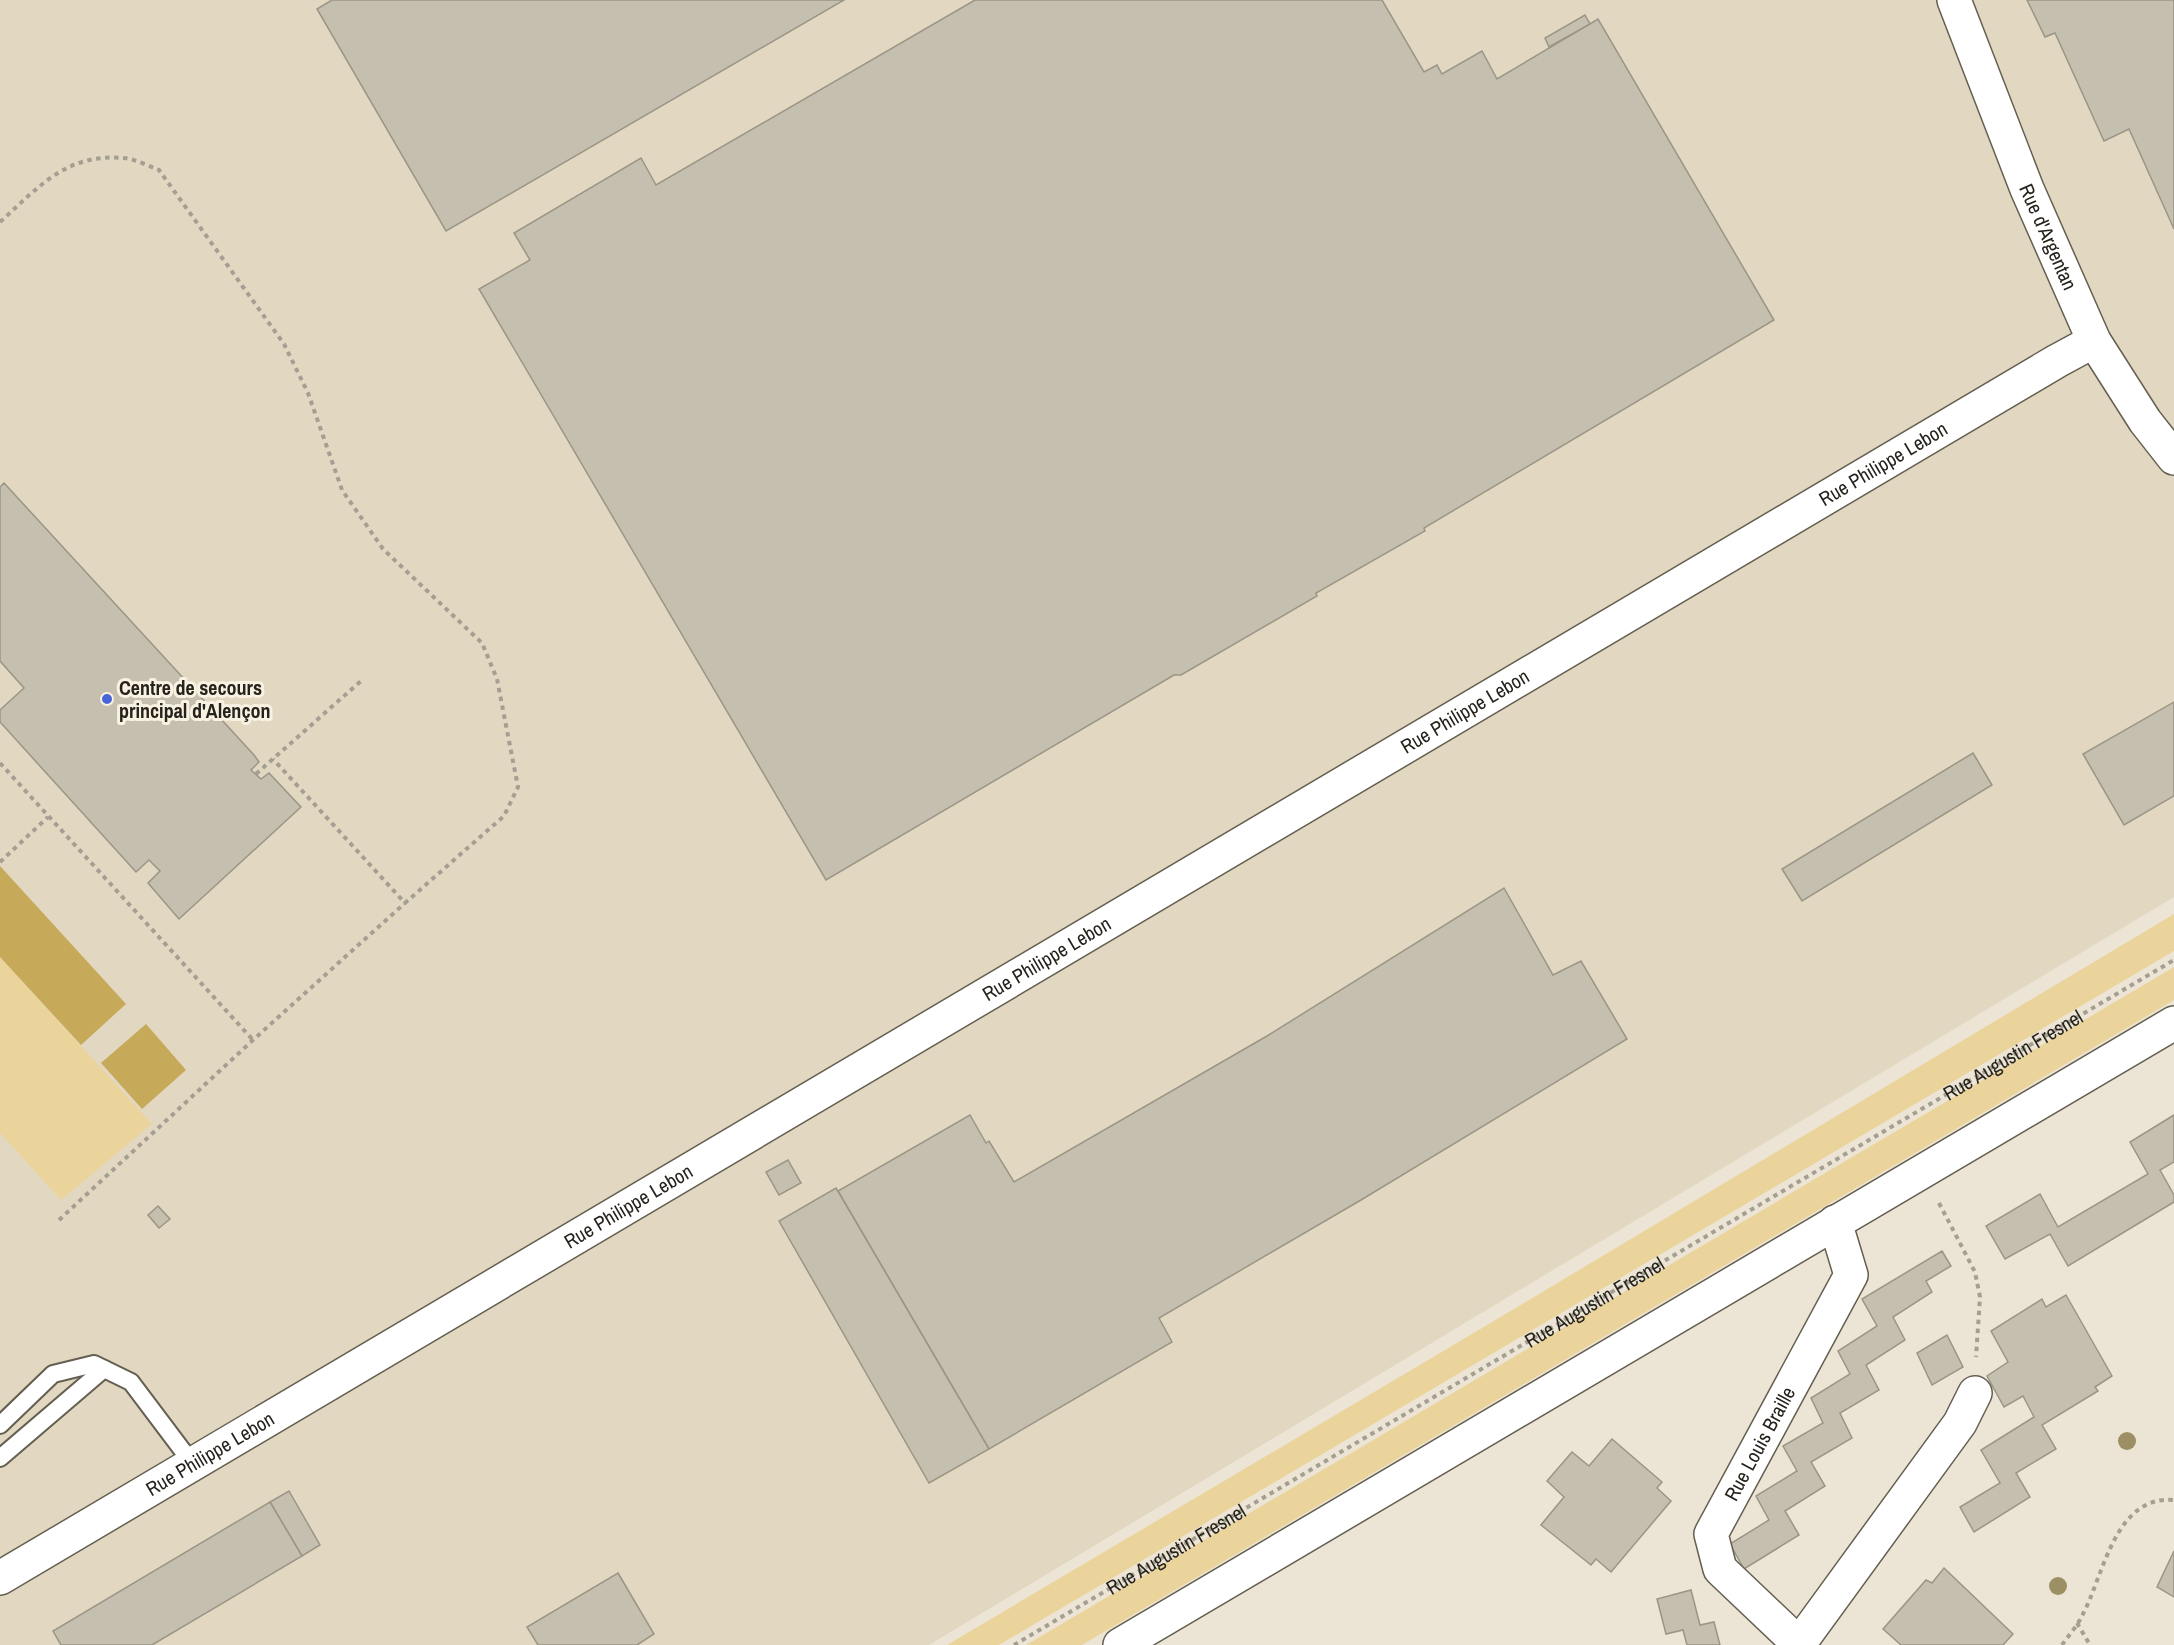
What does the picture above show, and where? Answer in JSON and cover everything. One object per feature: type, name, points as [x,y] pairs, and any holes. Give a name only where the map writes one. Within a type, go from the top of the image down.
[{"type":"street","name":"Rue d'Argentan","points":[[1954,0],[2027,189],[2094,341],[2145,421],[2174,459]]},
{"type":"street","name":"Rue Philippe Lebon","points":[[0,1578],[2046,367],[2094,341]]},
{"type":"street","points":[[1120,1645],[2174,1023]]},
{"type":"street","name":"Rue Louis Braille","points":[[1799,1645],[1720,1569],[1711,1534],[1851,1275],[1835,1222]]},
{"type":"street","points":[[1799,1645],[1960,1423],[1975,1393]]},
{"type":"lane","points":[[0,1425],[53,1374],[94,1364],[131,1382],[192,1463]]},
{"type":"lane","points":[[0,1458],[104,1369]]},
{"type":"path","points":[[0,222],[58,171],[89,159],[125,158],[159,170],[284,344],[308,393],[342,490],[383,549],[482,643],[498,679],[518,788],[504,816],[253,1040],[59,1220]]},
{"type":"path","points":[[256,774],[362,680]]},
{"type":"path","points":[[273,759],[405,903]]},
{"type":"path","points":[[0,764],[253,1040]]},
{"type":"path","points":[[0,862],[48,817]]},
{"type":"path","name":"Rue Augustin Fresnel","points":[[1014,1645],[2174,960]]},
{"type":"path","points":[[1922,1170],[1975,1272],[1980,1297],[1975,1393]]},
{"type":"path","points":[[2062,1645],[2083,1615],[2120,1527],[2139,1507],[2165,1499],[2174,1500]]},
{"type":"path","points":[[2077,1623],[2090,1645]]},
{"type":"shaded area","points":[[0,0],[2174,0],[2174,897],[929,1645],[0,1645]]},
{"type":"shaded area","points":[[0,866],[126,1004],[81,1045],[0,957]]},
{"type":"shaded area","points":[[2174,914],[2174,951],[999,1645],[947,1645],[1477,1331]]},
{"type":"shaded area","points":[[0,957],[152,1124],[61,1200],[0,1133]]},
{"type":"shaded area","points":[[2174,967],[2174,1000],[1082,1645],[1026,1645]]},
{"type":"shaded area","points":[[146,1024],[186,1070],[142,1109],[101,1063]]},
{"type":"building","points":[[332,0],[844,0],[446,231],[317,9]]},
{"type":"building","points":[[975,0],[1382,0],[1424,72],[1437,65],[1442,74],[1482,51],[1497,79],[1598,19],[1774,320],[1424,528],[1425,531],[1316,593],[1317,596],[1181,675],[1174,675],[826,880],[479,289],[530,260],[514,233],[641,158],[656,185]]},
{"type":"building","points":[[2027,0],[2174,0],[2174,229],[2129,129],[2104,141],[2055,33],[2045,37]]},
{"type":"building","points":[[1585,15],[1590,24],[1549,47],[1545,38]]},
{"type":"building","name":"Centre de secours principal d'Alençon","points":[[4,483],[254,755],[259,762],[251,770],[261,779],[269,773],[301,807],[179,919],[148,883],[160,871],[149,860],[136,872],[0,722],[0,710],[24,688],[0,661],[0,487]]},
{"type":"building","points":[[2174,702],[2174,796],[2124,825],[2083,754]]},
{"type":"building","points":[[1973,753],[1992,785],[1802,901],[1782,869]]},
{"type":"building","points":[[1504,888],[1553,975],[1581,961],[1627,1039],[1361,1200],[1159,1318],[1172,1342],[989,1449],[838,1191],[970,1115],[986,1143],[989,1141],[1014,1182],[1267,1036]]},
{"type":"building","points":[[2174,1115],[2174,1162],[2160,1170],[2174,1195],[2174,1202],[2068,1266],[2050,1234],[2005,1259],[1986,1226],[2040,1194],[2058,1227],[2148,1174],[2130,1142]]},
{"type":"building","points":[[788,1160],[801,1183],[779,1195],[766,1172]]},
{"type":"building","points":[[836,1188],[989,1449],[929,1483],[779,1221]]},
{"type":"building","points":[[158,1206],[170,1219],[159,1228],[148,1215]]},
{"type":"building","points":[[1942,1251],[1951,1266],[1926,1281],[1932,1292],[1893,1317],[1905,1340],[1866,1365],[1879,1390],[1840,1413],[1852,1438],[1811,1462],[1825,1486],[1785,1511],[1799,1535],[1744,1569],[1730,1544],[1769,1520],[1756,1496],[1797,1471],[1783,1446],[1823,1423],[1811,1398],[1850,1374],[1838,1351],[1877,1326],[1862,1299]]},
{"type":"building","points":[[2066,1295],[2112,1376],[2095,1387],[2098,1391],[2042,1425],[2056,1449],[2016,1473],[2030,1497],[1974,1532],[1960,1507],[2000,1483],[1981,1450],[2034,1417],[2023,1396],[2004,1407],[1987,1376],[2008,1362],[1991,1331],[2042,1299],[2046,1307]]},
{"type":"building","points":[[1947,1335],[1963,1367],[1932,1385],[1917,1353]]},
{"type":"building","points":[[1612,1439],[1662,1482],[1657,1488],[1671,1501],[1611,1572],[1596,1559],[1591,1565],[1541,1525],[1564,1497],[1547,1481],[1572,1452],[1589,1466]]},
{"type":"building","points":[[289,1491],[320,1545],[302,1556],[270,1502]]},
{"type":"building","points":[[270,1502],[302,1556],[152,1645],[61,1645],[53,1631]]},
{"type":"building","points":[[2174,1551],[2174,1597],[2157,1587]]},
{"type":"building","points":[[1944,1568],[2013,1634],[2003,1645],[1901,1645],[1883,1629],[1926,1580],[1932,1583]]},
{"type":"building","points":[[618,1573],[654,1634],[637,1645],[538,1645],[527,1627]]},
{"type":"building","points":[[1691,1590],[1700,1625],[1714,1622],[1720,1645],[1687,1645],[1683,1630],[1666,1634],[1657,1599]]},
{"type":"place","name":"Centre de secours principal d'Alençon","points":[[107,699]]}]
